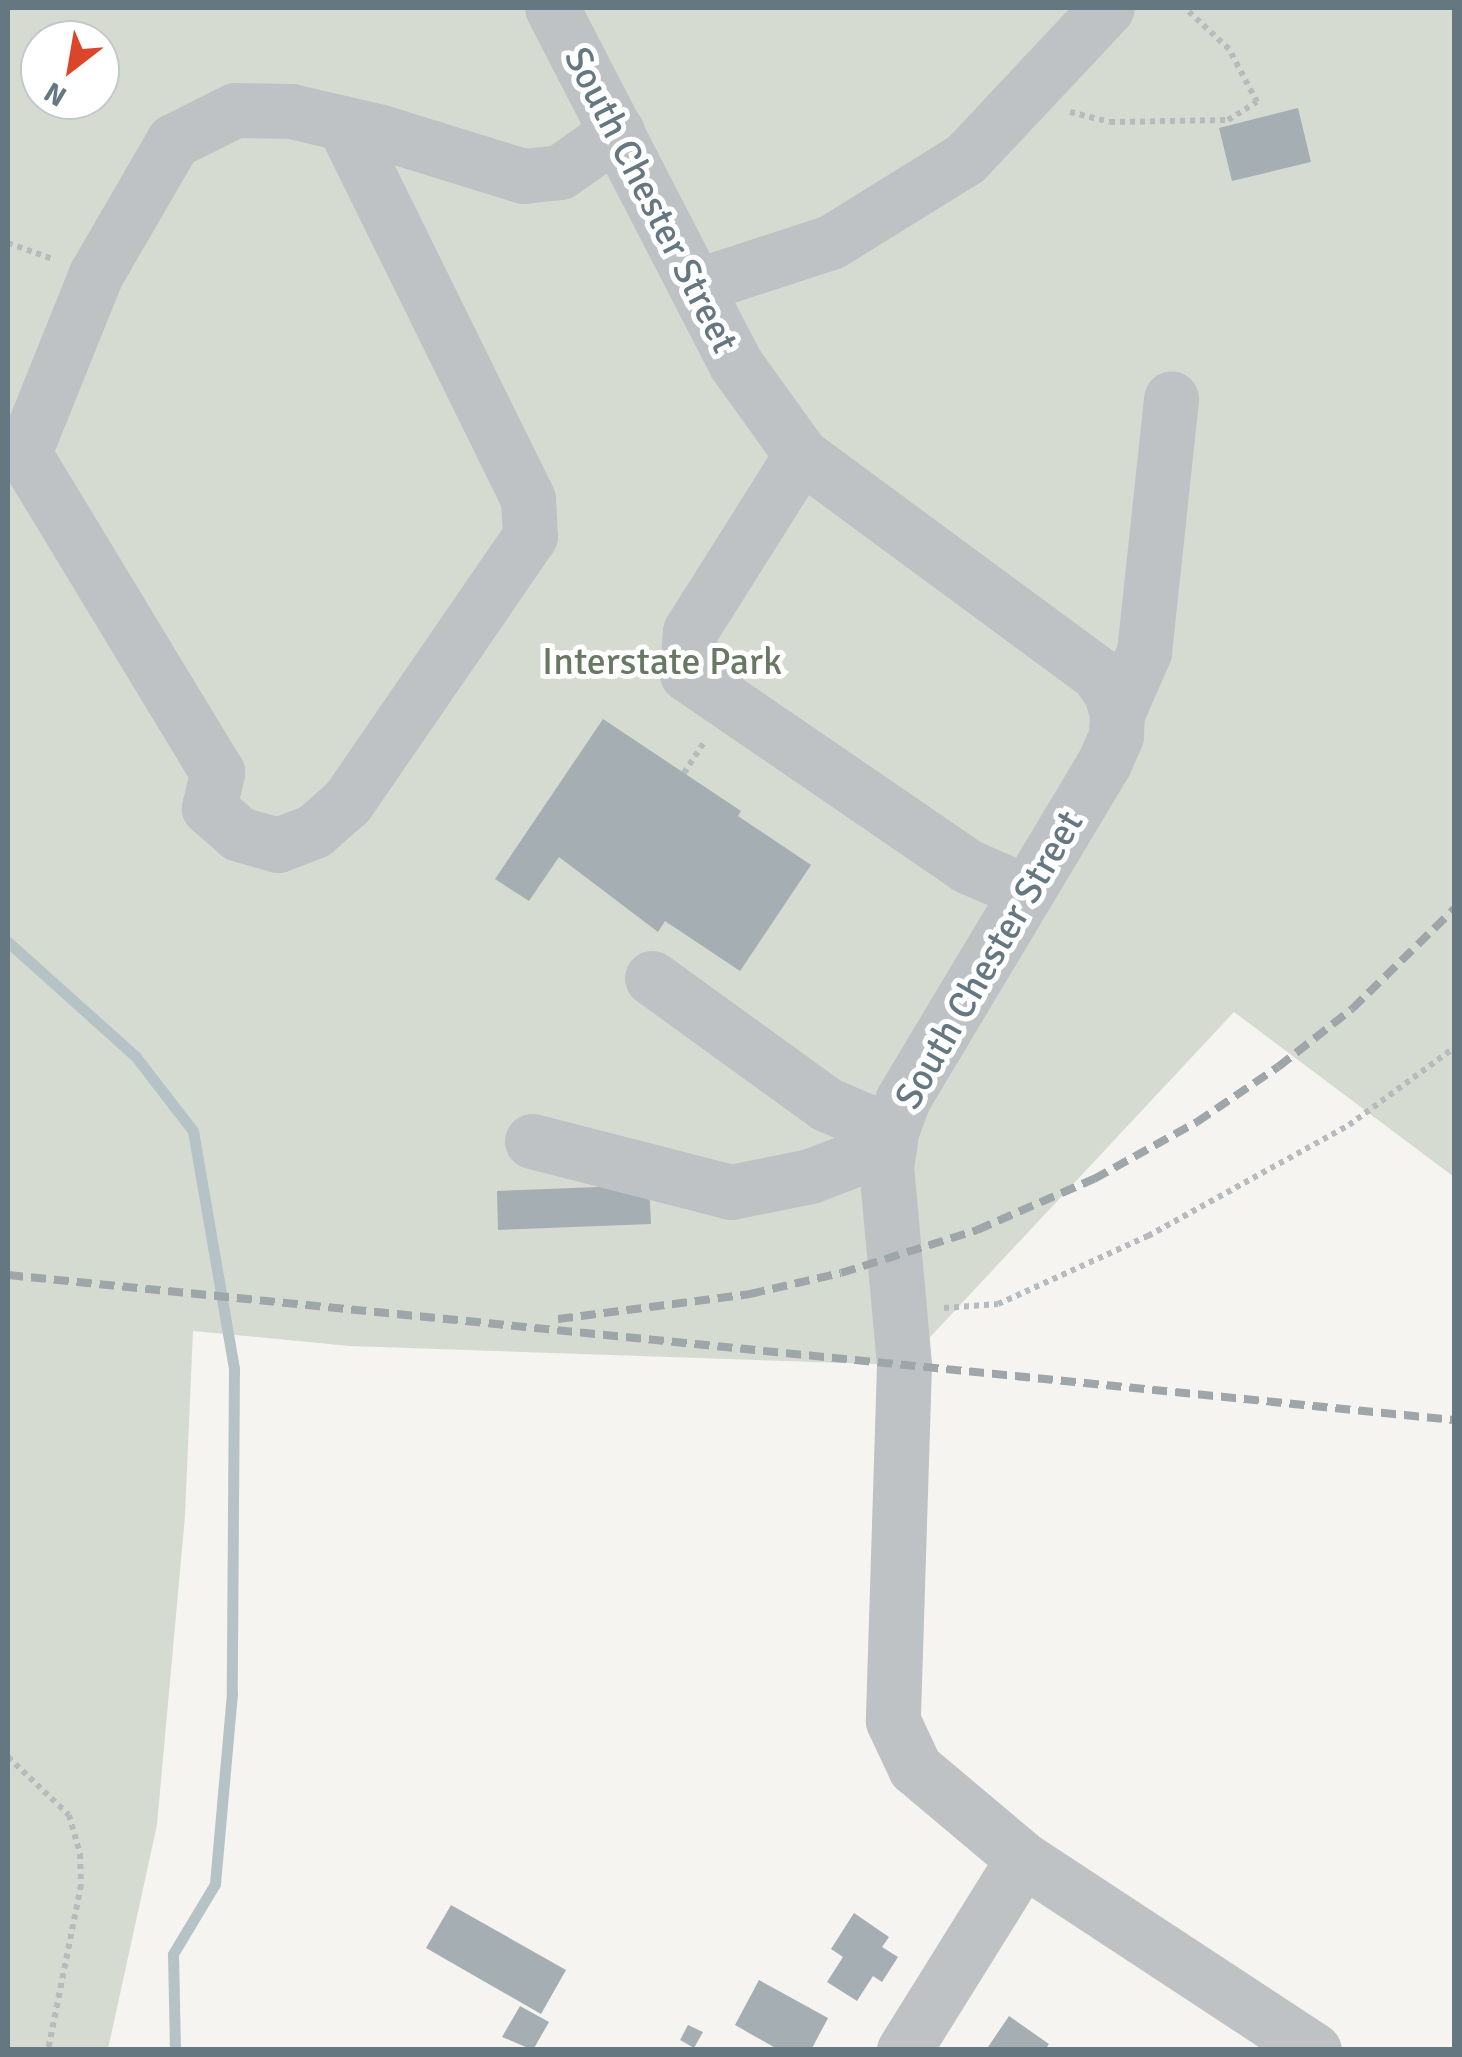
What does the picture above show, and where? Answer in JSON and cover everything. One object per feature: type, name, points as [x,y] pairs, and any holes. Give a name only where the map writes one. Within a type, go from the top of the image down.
[{"type":"street","name":"South Chester Street","points":[[552,8],[750,388],[801,455],[1098,674],[1111,693],[1118,714],[1116,736],[1104,764],[903,1099],[890,1139],[904,1366],[893,1721],[901,1746],[916,1768],[1023,1860],[1314,2050]]},
{"type":"street","points":[[696,286],[832,242],[965,159],[1107,8]]},
{"type":"street","points":[[343,123],[528,499],[530,536],[347,802],[314,831],[278,845],[239,834],[209,808],[217,772],[24,452],[96,274],[173,141],[235,110],[291,110],[343,123],[524,176],[560,172],[616,132]]},
{"type":"street","points":[[1118,714],[1144,652],[1171,398]]},
{"type":"street","points":[[801,455],[690,631],[687,674],[967,866],[1027,892]]},
{"type":"street","points":[[652,978],[826,1104],[890,1139]]},
{"type":"street","points":[[532,1141],[731,1192],[810,1176],[890,1139]]},
{"type":"street","points":[[904,2050],[1023,1860]]},
{"type":"path","points":[[1020,100],[1110,122],[1228,120],[1256,102],[1229,49],[1185,8]]},
{"type":"path","points":[[898,1305],[998,1304],[1095,1260],[1349,1125],[1454,1048]]},
{"type":"path","points":[[8,1757],[69,1815],[80,1854],[81,1884],[48,2050]]},
{"type":"green space","name":"Interstate Park","points":[[8,8],[1454,8],[1454,1177],[1234,1012],[904,1365],[350,1346],[193,1331],[185,1516],[157,1825],[108,2049],[8,2050]]},
{"type":"building","points":[[1298,108],[1311,162],[1232,181],[1219,128]]},
{"type":"building","points":[[603,719],[741,811],[738,816],[811,865],[740,971],[665,921],[658,932],[559,857],[529,901],[495,879]]},
{"type":"building","points":[[649,1185],[651,1224],[498,1230],[497,1191]]},
{"type":"building","points":[[451,1905],[566,1970],[541,2014],[426,1948]]},
{"type":"building","points":[[854,1913],[889,1937],[882,1947],[898,1957],[882,1982],[873,1976],[857,2001],[827,1982],[843,1957],[831,1949]]},
{"type":"building","points":[[759,1980],[828,2018],[811,2050],[779,2050],[735,2025]]},
{"type":"building","points":[[520,2006],[549,2022],[533,2050],[502,2037]]},
{"type":"building","points":[[1009,2016],[1049,2044],[1045,2050],[986,2050]]},
{"type":"building","points":[[688,2025],[703,2032],[694,2048],[680,2040]]},
{"type":"waterway","points":[[8,942],[136,1057],[193,1131],[234,1368],[232,1693],[215,1884],[173,1954],[175,2050]]},
{"type":"railway","points":[[558,1319],[750,1294],[841,1273],[977,1230],[1094,1179],[1197,1122],[1278,1067],[1352,1009],[1454,909]]},
{"type":"railway","points":[[8,1275],[1454,1420]]}]
